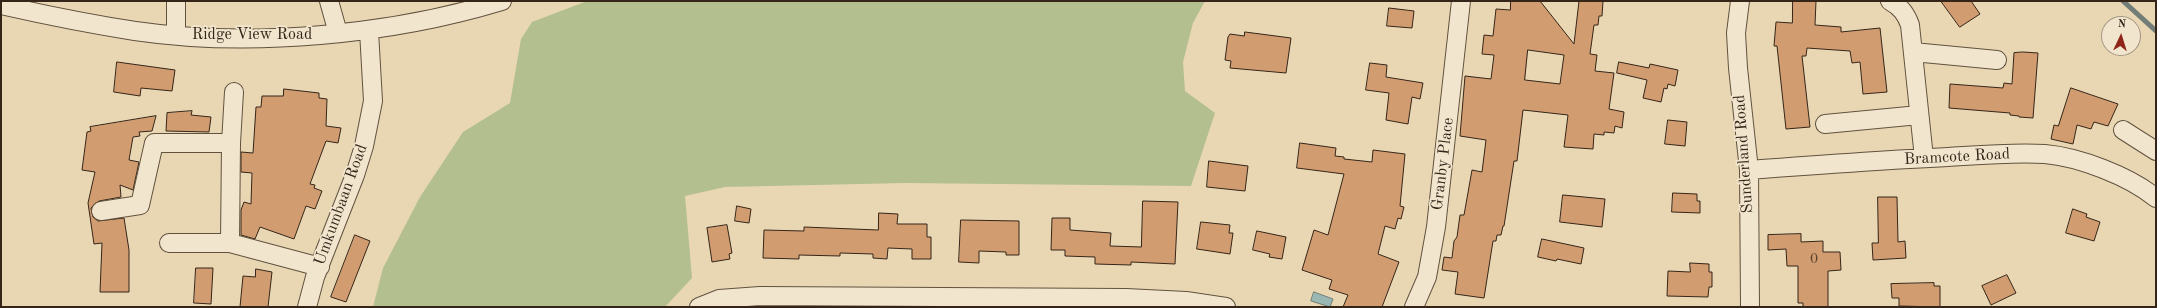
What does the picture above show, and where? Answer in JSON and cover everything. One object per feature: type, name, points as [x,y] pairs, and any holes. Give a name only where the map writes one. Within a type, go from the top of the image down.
[{"type":"street","points":[[176,1],[176,35]]},
{"type":"street","points":[[329,1],[338,33]]},
{"type":"street","name":"Ridge View Road","points":[[1,5],[50,16],[135,31],[176,35],[252,38],[369,31],[434,18],[502,1]]},
{"type":"street","name":"Sunderland Road","points":[[1740,1],[1736,33],[1749,170],[1750,307]]},
{"type":"street","points":[[1890,1],[1900,6],[1907,15],[1910,25],[1924,158]]},
{"type":"street","name":"Granby Place","points":[[1414,307],[1427,277],[1436,227],[1461,10]]},
{"type":"street","name":"Umkumbaan Road","points":[[307,307],[313,283],[355,175],[364,146],[373,101],[369,31]]},
{"type":"street","points":[[1913,52],[1996,60]]},
{"type":"street","points":[[230,243],[231,142],[234,92]]},
{"type":"street","points":[[1826,124],[1919,115]]},
{"type":"street","points":[[2123,130],[2156,151]]},
{"type":"street","points":[[101,211],[140,205],[154,143],[231,142]]},
{"type":"street","name":"Bramcote Road","points":[[1749,170],[1924,158],[2045,154],[2070,159],[2129,181],[2156,198]]},
{"type":"street","points":[[169,243],[230,243],[320,267]]},
{"type":"street","points":[[699,307],[719,299],[760,296],[1126,298],[1186,301],[1226,307]]},
{"type":"green space","points":[[587,1],[1205,1],[1193,23],[1183,62],[1185,91],[1215,113],[1191,186],[905,183],[725,187],[685,196],[692,278],[665,307],[373,307],[383,268],[420,197],[463,132],[510,103],[521,39],[532,22]]},
{"type":"water","points":[[1314,292],[1333,299],[1330,307],[1311,301]]},
{"type":"building","points":[[1511,1],[1540,1],[1574,44],[1579,1],[1603,1],[1602,16],[1599,16],[1598,25],[1594,25],[1590,54],[1597,55],[1595,71],[1614,73],[1609,109],[1624,112],[1622,128],[1615,126],[1614,133],[1604,132],[1604,135],[1594,134],[1593,149],[1564,147],[1568,115],[1523,110],[1517,161],[1514,161],[1504,226],[1501,235],[1497,235],[1496,241],[1493,241],[1484,298],[1455,294],[1458,272],[1442,270],[1444,257],[1452,258],[1460,215],[1464,215],[1472,170],[1482,172],[1486,140],[1460,136],[1465,76],[1491,79],[1494,55],[1482,54],[1484,35],[1493,36],[1496,9],[1510,10]],"holes":[[[1528,50],[1564,55],[1560,84],[1525,80]]]},
{"type":"building","points":[[1793,1],[1816,1],[1815,25],[1841,27],[1841,32],[1880,28],[1887,92],[1863,94],[1860,62],[1852,63],[1850,51],[1807,48],[1806,56],[1802,56],[1810,127],[1786,129],[1777,46],[1774,46],[1776,22],[1792,23]]},
{"type":"building","points":[[1941,1],[1971,1],[1980,14],[1960,27]]},
{"type":"building","points":[[1389,8],[1414,11],[1412,28],[1387,26]]},
{"type":"building","points":[[1245,32],[1291,38],[1286,73],[1230,68],[1231,61],[1225,60],[1228,37],[1230,34],[1244,36]]},
{"type":"building","points":[[2014,53],[2038,53],[2033,118],[2019,117],[2010,115],[2010,113],[1949,108],[1950,84],[2003,88],[2004,83],[2012,84]]},
{"type":"building","points":[[117,62],[175,70],[172,91],[141,88],[140,96],[114,92]]},
{"type":"building","points":[[1619,62],[1649,68],[1650,64],[1678,70],[1675,86],[1668,84],[1667,89],[1664,88],[1661,102],[1643,98],[1647,80],[1617,73]]},
{"type":"building","points":[[1370,63],[1387,65],[1386,77],[1423,83],[1420,99],[1412,97],[1408,124],[1386,120],[1389,93],[1366,90]]},
{"type":"building","points":[[2071,88],[2118,104],[2108,126],[2094,122],[2091,129],[2077,125],[2073,144],[2051,139],[2054,125],[2058,126]]},
{"type":"building","points":[[284,89],[319,93],[319,98],[327,99],[326,126],[341,128],[338,143],[326,141],[310,184],[315,185],[314,188],[322,191],[315,209],[306,206],[294,239],[260,227],[255,239],[241,235],[241,210],[244,202],[251,204],[252,173],[241,172],[241,152],[253,153],[256,107],[261,107],[262,96],[283,96]]},
{"type":"building","points":[[192,111],[191,115],[211,117],[209,132],[166,131],[167,113]]},
{"type":"building","points":[[156,116],[152,131],[139,132],[140,136],[133,137],[129,160],[139,162],[133,190],[120,185],[121,197],[99,201],[91,208],[93,217],[98,221],[124,218],[129,250],[129,292],[100,292],[102,243],[94,244],[88,203],[95,172],[82,170],[87,132],[91,131],[90,127]]},
{"type":"building","points":[[1668,120],[1687,122],[1685,146],[1665,144]]},
{"type":"building","points":[[1300,143],[1336,148],[1335,156],[1344,157],[1344,159],[1372,162],[1373,150],[1405,154],[1400,206],[1404,207],[1401,219],[1398,218],[1395,229],[1385,226],[1378,254],[1399,262],[1382,307],[1343,307],[1348,295],[1329,289],[1332,280],[1302,270],[1314,230],[1328,235],[1344,174],[1297,168]]},
{"type":"building","points":[[1209,161],[1248,166],[1245,191],[1207,187]]},
{"type":"building","points":[[1673,193],[1697,194],[1697,201],[1700,201],[1700,213],[1672,212]]},
{"type":"building","points":[[1563,195],[1605,199],[1602,227],[1560,222]]},
{"type":"building","points":[[1878,197],[1897,197],[1898,242],[1905,241],[1906,258],[1873,260],[1872,243],[1878,243]]},
{"type":"building","points":[[1143,201],[1178,202],[1175,264],[1131,262],[1131,265],[1095,264],[1095,257],[1065,256],[1065,250],[1051,250],[1052,218],[1070,218],[1070,230],[1111,233],[1110,246],[1141,247]]},
{"type":"building","points":[[737,206],[751,209],[749,223],[735,221]]},
{"type":"building","points":[[2073,209],[2087,214],[2086,217],[2100,222],[2094,241],[2066,233]]},
{"type":"building","points":[[879,213],[898,214],[897,224],[927,224],[927,237],[931,237],[931,259],[912,259],[912,249],[888,248],[887,259],[873,258],[873,254],[840,253],[840,256],[799,255],[799,259],[763,258],[764,230],[804,231],[804,227],[878,230]]},
{"type":"building","points":[[961,220],[1019,221],[1019,255],[1006,255],[1006,252],[979,251],[979,263],[959,262]]},
{"type":"building","points":[[1201,222],[1230,225],[1229,233],[1233,233],[1230,254],[1197,249]]},
{"type":"building","points":[[727,225],[732,253],[729,254],[730,259],[712,262],[707,228]]},
{"type":"building","points":[[1257,231],[1286,237],[1282,259],[1269,257],[1270,254],[1253,250]]},
{"type":"building","points":[[1801,234],[1801,242],[1823,241],[1823,252],[1840,252],[1841,270],[1828,271],[1828,307],[1803,307],[1803,303],[1798,303],[1798,266],[1787,266],[1786,249],[1768,250],[1768,235]]},
{"type":"building","points":[[355,235],[370,241],[346,302],[331,297]]},
{"type":"building","points":[[1542,239],[1584,248],[1581,264],[1538,257]]},
{"type":"building","points":[[1690,263],[1709,264],[1709,272],[1712,272],[1712,287],[1709,287],[1708,297],[1667,296],[1668,271],[1690,272]]},
{"type":"building","points":[[196,268],[213,268],[211,304],[194,303]]},
{"type":"building","points":[[256,269],[272,272],[268,307],[240,307],[243,276],[255,277]]},
{"type":"building","points":[[2007,275],[2016,293],[1991,305],[1982,286]]},
{"type":"building","points":[[1934,283],[1934,286],[1940,286],[1940,307],[1899,306],[1899,298],[1892,298],[1891,284]]},
{"type":"waterway","points":[[2123,1],[2156,31]]}]
